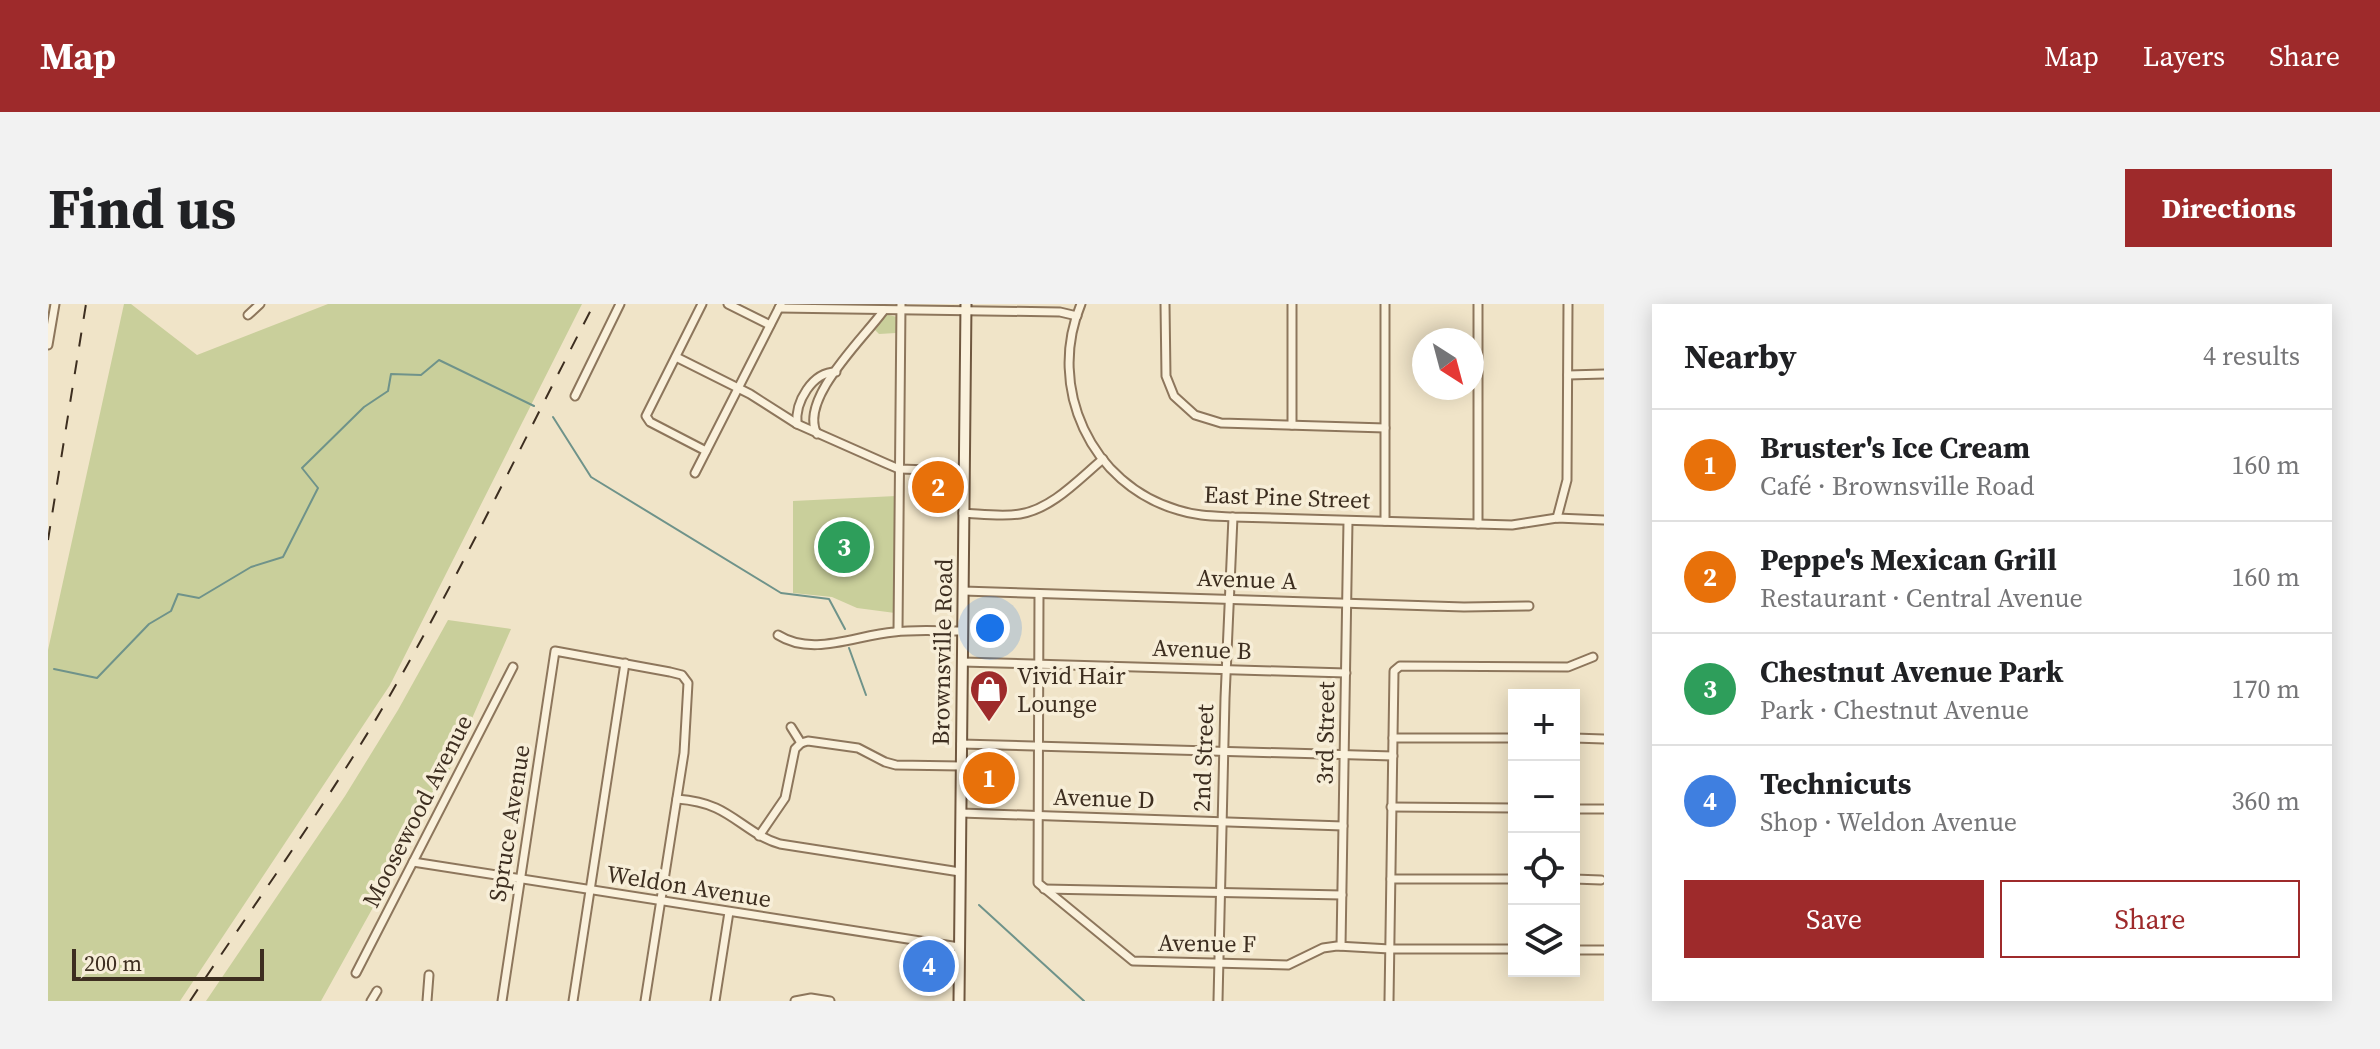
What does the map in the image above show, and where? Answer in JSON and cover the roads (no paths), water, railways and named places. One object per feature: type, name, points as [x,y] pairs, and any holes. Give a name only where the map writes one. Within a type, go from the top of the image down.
[{"type":"street","points":[[48,345],[55,304]]},
{"type":"street","points":[[248,315],[260,304]]},
{"type":"street","points":[[575,396],[620,304]]},
{"type":"street","points":[[702,304],[646,416],[650,422],[706,451]]},
{"type":"street","points":[[728,304],[770,325]]},
{"type":"street","name":"East Pine Street","points":[[1081,304],[1068,354],[1071,392],[1083,429],[1103,459],[1126,483],[1161,504],[1195,514],[1233,517],[1512,525],[1557,518],[1604,520]]},
{"type":"street","points":[[1165,304],[1166,376],[1170,389],[1181,404],[1195,415],[1212,421],[1385,428]]},
{"type":"street","points":[[1292,304],[1292,425]]},
{"type":"street","points":[[1385,304],[1385,521]]},
{"type":"street","points":[[1478,304],[1478,524]]},
{"type":"street","points":[[1557,518],[1567,480],[1568,304]]},
{"type":"street","points":[[695,473],[780,306],[884,310],[900,307],[966,307],[1060,312],[1077,316]]},
{"type":"street","points":[[898,631],[900,307]]},
{"type":"street","name":"Brownsville Road","points":[[959,1001],[966,307]]},
{"type":"street","points":[[817,434],[814,428],[818,402],[825,387],[854,343],[872,327],[884,310]]},
{"type":"street","points":[[676,357],[738,388],[797,424],[899,469],[964,471]]},
{"type":"street","points":[[797,424],[796,416],[812,382],[821,374],[836,372]]},
{"type":"street","points":[[1568,375],[1604,374]]},
{"type":"street","points":[[963,513],[1010,515],[1036,510],[1103,459]]},
{"type":"street","name":"2nd Street","points":[[1218,1001],[1221,822],[1233,517]]},
{"type":"street","name":"3rd Street","points":[[1341,946],[1348,521]]},
{"type":"street","name":"Avenue A","points":[[963,591],[1464,607],[1529,606]]},
{"type":"street","points":[[1039,594],[1037,878],[1040,886],[1044,889],[1342,895]]},
{"type":"street","points":[[778,635],[791,643],[808,646],[898,631],[962,631]]},
{"type":"street","name":"Spruce Avenue","points":[[502,1001],[555,651],[625,663]]},
{"type":"street","points":[[1389,1001],[1395,668],[1568,667],[1593,657]]},
{"type":"street","name":"Avenue B","points":[[962,662],[1346,673]]},
{"type":"street","points":[[573,1001],[625,663],[670,672],[686,679],[689,687],[687,734],[645,1001]]},
{"type":"street","name":"Moosewood Avenue","points":[[356,973],[513,667]]},
{"type":"street","points":[[791,727],[801,743]]},
{"type":"street","points":[[1393,738],[1508,738]]},
{"type":"street","points":[[1580,738],[1604,739]]},
{"type":"street","points":[[759,836],[785,798],[795,749],[801,743],[808,741],[858,748],[896,765],[961,766]]},
{"type":"street","points":[[961,744],[1393,756]]},
{"type":"street","points":[[677,799],[714,807],[759,836],[780,844],[960,872]]},
{"type":"street","points":[[1391,807],[1508,808]]},
{"type":"street","points":[[1580,809],[1604,809]]},
{"type":"street","name":"Avenue D","points":[[961,813],[1343,826]]},
{"type":"street","name":"Weldon Avenue","points":[[413,862],[959,947]]},
{"type":"street","points":[[1391,879],[1508,879]]},
{"type":"street","points":[[1580,879],[1601,880]]},
{"type":"street","name":"Avenue F","points":[[1044,889],[1129,960],[1288,965],[1323,948],[1341,946],[1508,949]]},
{"type":"street","points":[[715,1001],[729,912]]},
{"type":"street","points":[[1580,950],[1604,950]]},
{"type":"street","points":[[427,1001],[429,975]]},
{"type":"street","points":[[371,1001],[377,991]]},
{"type":"street","points":[[795,1001],[811,998],[830,1001]]},
{"type":"waterway","points":[[54,669],[97,678],[149,624],[171,611],[178,594],[199,598],[251,567],[283,557],[318,488],[302,468],[364,407],[388,391],[391,374],[421,375],[439,360],[534,406]]},
{"type":"waterway","points":[[553,417],[591,477],[781,593],[829,599],[845,629]]},
{"type":"waterway","points":[[849,648],[866,695]]},
{"type":"waterway","points":[[979,905],[1084,1001]]},
{"type":"railway","points":[[48,540],[86,304]]},
{"type":"railway","points":[[190,1001],[317,812],[389,697],[468,551],[594,304]]},
{"type":"place","name":"Peppe's Mexican Grill","points":[[938,487]]},
{"type":"place","name":"Chestnut Avenue Park","points":[[844,547]]},
{"type":"place","name":"Vivid Hair Lounge","points":[[989,723]]},
{"type":"place","name":"Bruster's Ice Cream","points":[[989,778]]},
{"type":"place","name":"Technicuts","points":[[929,966]]}]
